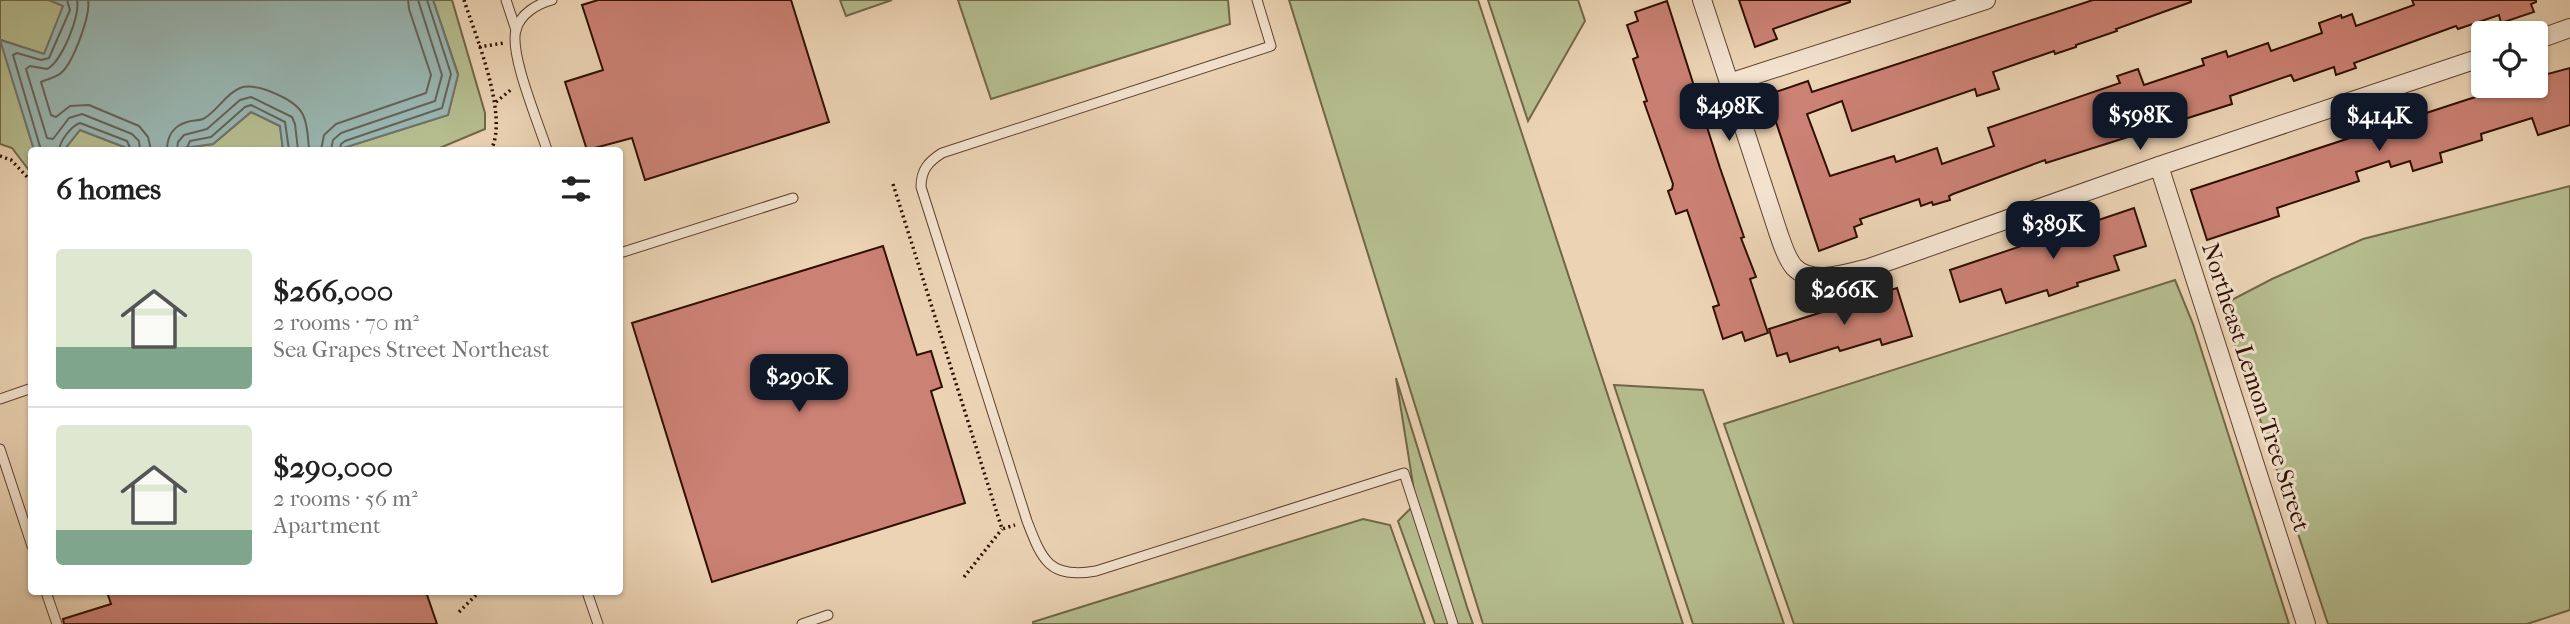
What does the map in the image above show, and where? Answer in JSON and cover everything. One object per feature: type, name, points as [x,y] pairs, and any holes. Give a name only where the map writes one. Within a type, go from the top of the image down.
[{"type":"street","points":[[1702,0],[1777,232],[1795,269],[1810,276],[1830,276],[1869,268],[2159,166],[2471,61]]},
{"type":"street","points":[[1730,83],[1986,0]]},
{"type":"street","points":[[2548,36],[2570,28]]},
{"type":"street","name":"Northeast Lemon Tree Street","points":[[2159,166],[2306,624]]},
{"type":"lane","points":[[506,0],[516,30],[515,51],[546,147]]},
{"type":"lane","points":[[516,30],[526,14],[540,4],[552,0]]},
{"type":"lane","points":[[1256,0],[1271,46],[942,153],[924,168],[921,187],[1027,521],[1037,550],[1043,558],[1058,569],[1082,573],[1096,571],[1404,473],[1453,624]]},
{"type":"lane","points":[[623,252],[793,198]]},
{"type":"lane","points":[[0,399],[28,389]]},
{"type":"lane","points":[[0,449],[28,535]]},
{"type":"lane","points":[[19,509],[28,506]]},
{"type":"lane","points":[[47,595],[57,624]]},
{"type":"lane","points":[[588,595],[598,624]]},
{"type":"lane","points":[[802,624],[828,615]]},
{"type":"path","points":[[464,0],[496,103],[497,140],[493,147]]},
{"type":"path","points":[[479,47],[516,41]]},
{"type":"path","points":[[0,156],[11,160],[28,178]]},
{"type":"path","points":[[892,184],[1002,529]]},
{"type":"path","points":[[964,577],[1002,529],[1027,521]]},
{"type":"path","points":[[458,612],[476,595]]},
{"type":"green space","points":[[0,0],[49,0],[64,6],[44,54],[1,40],[33,147],[28,147],[28,169],[12,148],[0,144]]},
{"type":"green space","points":[[433,0],[452,0],[485,113],[485,129],[442,147],[347,147],[448,115],[458,74]]},
{"type":"green space","points":[[840,0],[892,0],[846,16]]},
{"type":"green space","points":[[958,0],[1228,0],[1230,24],[991,99]]},
{"type":"green space","points":[[1289,0],[1478,0],[1683,624],[1483,624]]},
{"type":"green space","points":[[1488,0],[1578,0],[1585,21],[1528,121]]},
{"type":"green space","points":[[251,112],[280,126],[283,147],[191,147],[213,144]]},
{"type":"green space","points":[[80,130],[124,147],[66,147]]},
{"type":"green space","points":[[2570,186],[2570,610],[2527,624],[2328,624],[2222,305],[2272,279],[2363,239]]},
{"type":"green space","points":[[2175,280],[2193,324],[2289,624],[1794,624],[1724,424]]},
{"type":"green space","points":[[1396,378],[1473,624],[1435,624],[1398,521],[1416,503]]},
{"type":"green space","points":[[1614,385],[1703,390],[1784,624],[1693,624]]},
{"type":"green space","points":[[1363,519],[1390,525],[1425,624],[1033,624],[1033,622]]},
{"type":"water","points":[[49,0],[433,0],[458,75],[448,115],[347,147],[283,147],[280,126],[251,112],[213,144],[191,147],[124,147],[80,130],[66,147],[33,147],[0,40],[44,54],[63,6]]},
{"type":"building","points":[[598,0],[791,0],[829,122],[645,180],[632,138],[598,147],[586,147],[565,82],[603,70],[582,5]]},
{"type":"building","points":[[1739,0],[1850,2],[1773,29],[1777,39],[1755,47]]},
{"type":"building","points":[[2093,0],[2191,0],[2076,47],[2055,54],[2054,51],[1993,72],[1999,89],[1977,96],[1975,89],[1852,131],[1842,101],[1807,114],[1830,176],[1894,156],[1896,162],[1937,148],[1942,164],[1994,146],[1988,128],[2120,83],[2117,76],[2138,69],[2144,85],[2204,65],[2202,59],[2226,51],[2228,57],[2268,43],[2271,51],[2322,33],[2319,23],[2341,15],[2342,18],[2352,14],[2356,26],[2414,5],[2412,0],[2536,0],[2531,4],[2534,12],[2507,21],[2500,21],[2499,15],[2481,21],[2471,21],[2471,25],[2458,29],[2456,26],[2354,63],[2356,68],[2336,75],[2334,67],[2294,81],[2291,75],[2230,96],[2232,104],[2046,163],[2045,160],[1953,194],[1949,196],[1950,200],[1921,206],[1919,199],[1860,219],[1862,224],[1854,227],[1857,237],[1819,251],[1767,95],[1808,81],[1812,92]]},
{"type":"building","points":[[1667,1],[1744,237],[1741,238],[1756,277],[1750,279],[1768,333],[1745,341],[1742,332],[1723,339],[1713,307],[1719,305],[1687,210],[1676,214],[1668,191],[1673,184],[1644,102],[1647,101],[1633,59],[1638,57],[1627,25],[1638,21],[1635,12]]},
{"type":"building","points":[[2570,68],[2570,125],[2538,135],[2532,118],[2481,134],[2482,140],[2440,153],[2442,162],[2413,171],[2410,161],[2391,167],[2389,161],[2356,172],[2359,181],[2277,208],[2279,216],[2207,240],[2191,190],[2472,98],[2548,98],[2548,74]]},
{"type":"building","points":[[2134,208],[2146,246],[2114,256],[2119,270],[2077,283],[2078,286],[2049,296],[2047,290],[2006,303],[2001,289],[1960,302],[1950,270]]},
{"type":"building","points":[[883,246],[917,355],[931,351],[942,387],[931,391],[965,503],[712,582],[632,323]]},
{"type":"building","points":[[1897,288],[1912,336],[1882,345],[1880,339],[1840,351],[1838,347],[1790,362],[1787,353],[1777,356],[1769,329]]},
{"type":"building","points":[[108,595],[427,595],[437,624],[64,624],[63,619],[111,604]]}]
